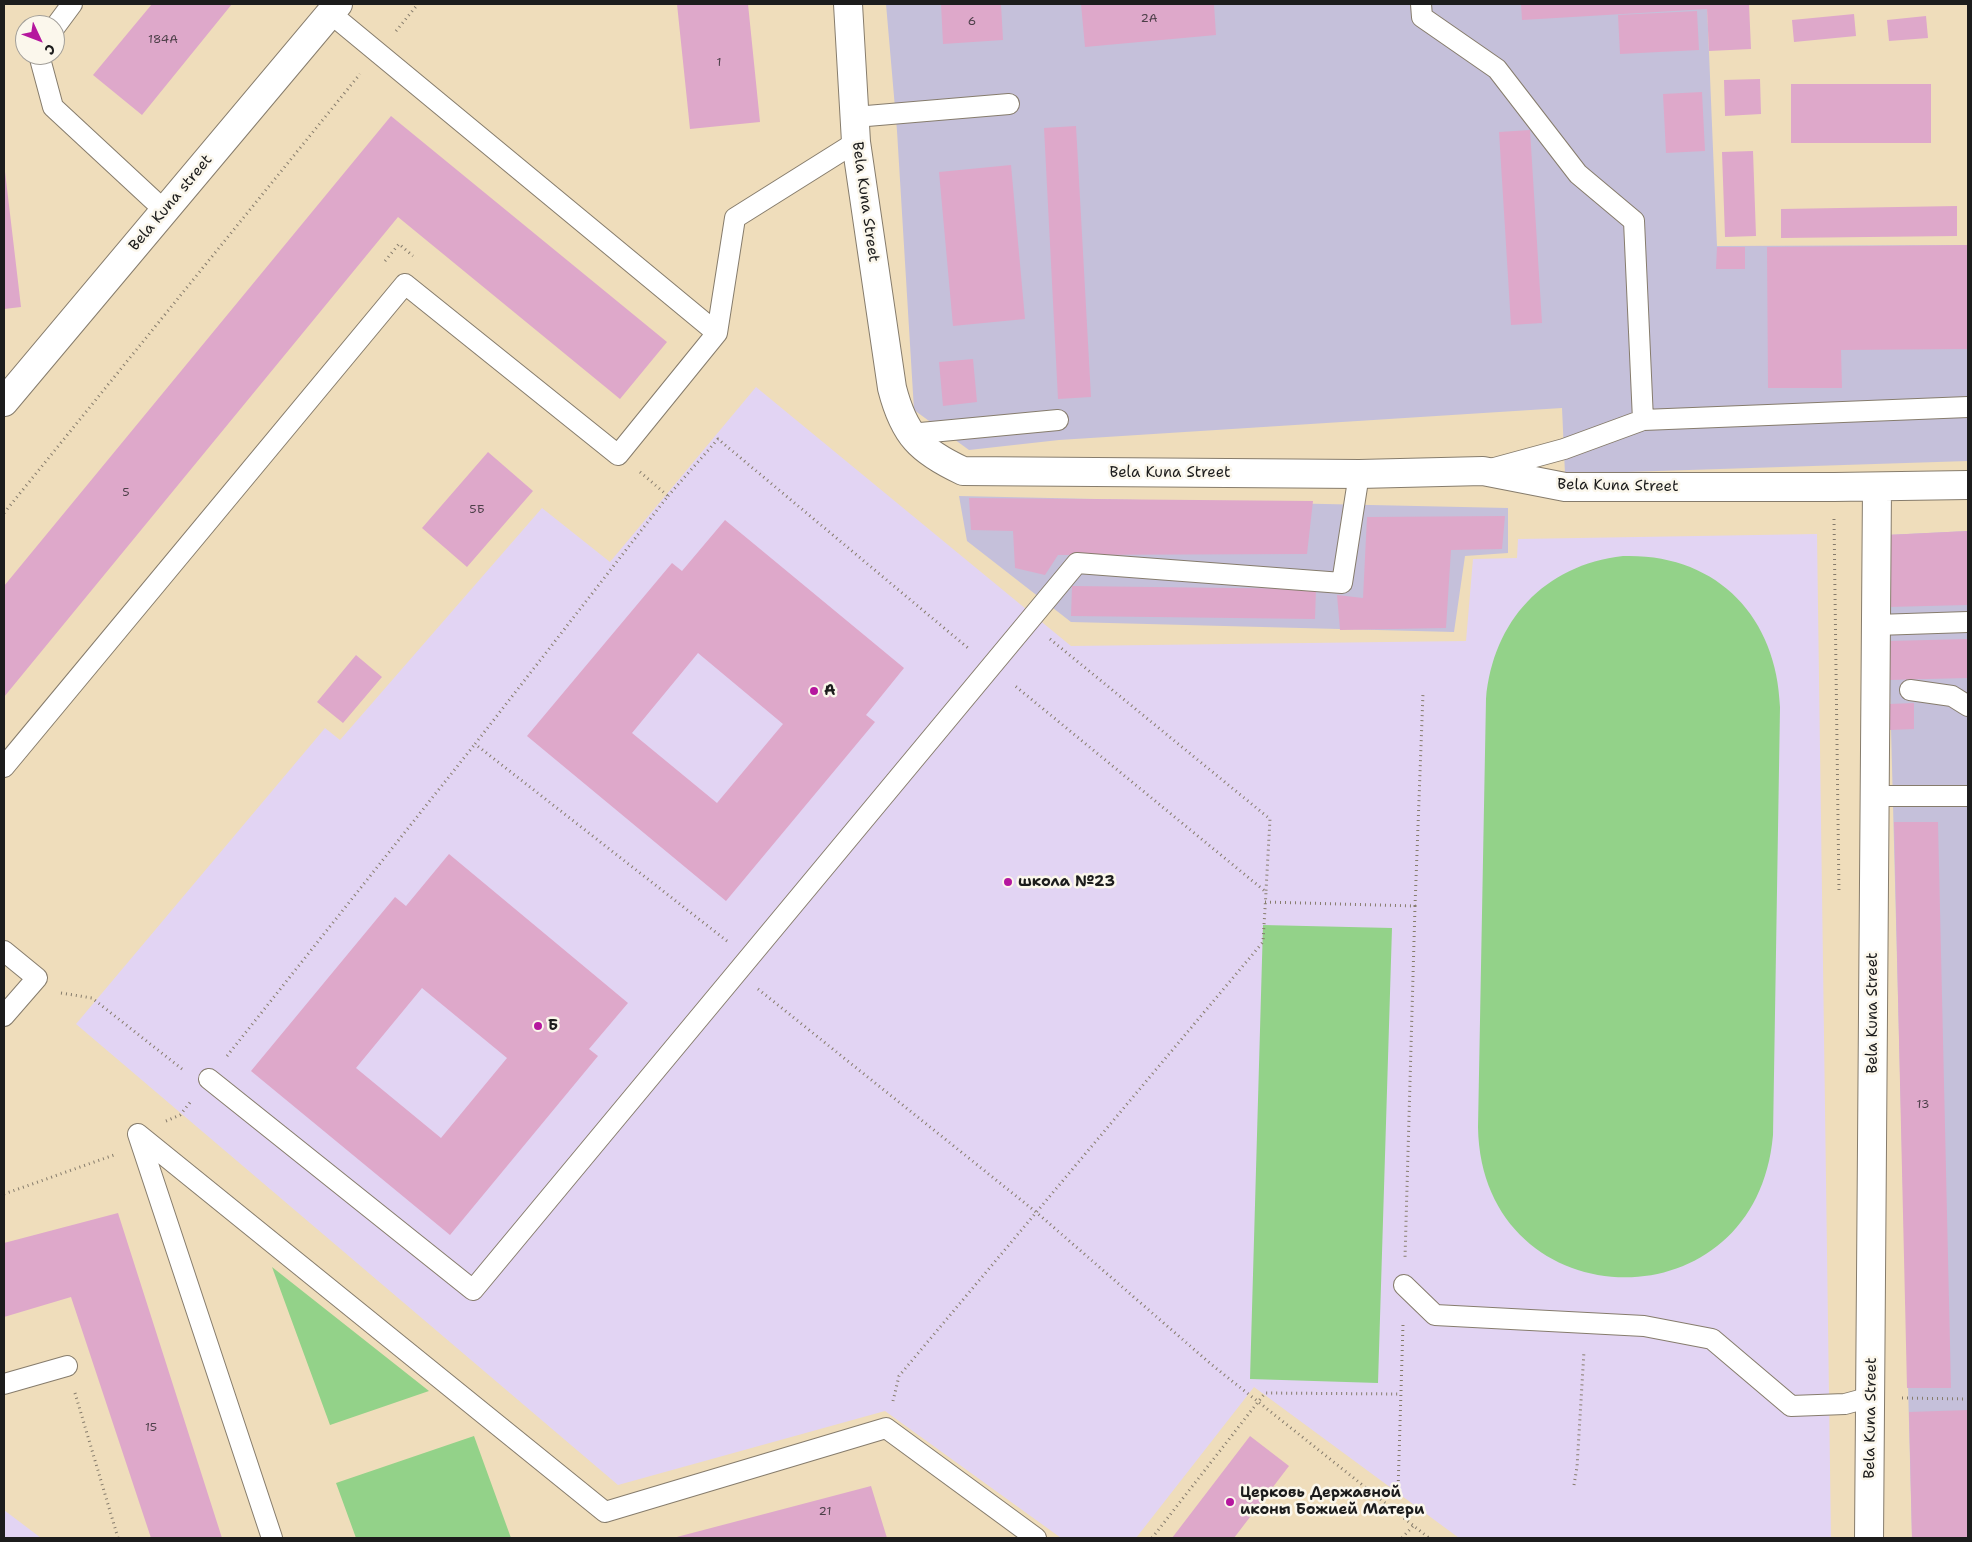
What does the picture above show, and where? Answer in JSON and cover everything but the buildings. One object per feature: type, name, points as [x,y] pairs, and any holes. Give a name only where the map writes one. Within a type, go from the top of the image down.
[{"type":"street","name":"Bela Kuna Street","points":[[848,4],[855,130],[892,388],[897,409],[910,434],[936,458],[963,471],[1359,474],[1483,471],[1565,487],[1877,487],[1968,485]]},
{"type":"street","name":"Bela Kuna street","points":[[4,402],[334,8]]},
{"type":"street","name":"Bela Kuna Street","points":[[1869,1538],[1877,487]]},
{"type":"lane","points":[[64,15],[72,4]]},
{"type":"lane","points":[[1421,4],[1422,17],[1497,69],[1578,174],[1634,221],[1643,420]]},
{"type":"lane","points":[[334,8],[717,332]]},
{"type":"lane","points":[[42,65],[53,107],[164,210]]},
{"type":"lane","points":[[4,767],[406,284],[618,455],[717,332],[735,218],[855,130],[1009,104]]},
{"type":"lane","points":[[1483,471],[1564,448],[1643,420],[1968,407]]},
{"type":"lane","points":[[910,434],[1058,420]]},
{"type":"lane","points":[[206,1083],[473,1290],[1077,563],[1342,583],[1359,474]]},
{"type":"lane","points":[[1876,625],[1968,622]]},
{"type":"lane","points":[[1910,690],[1952,696],[1968,706]]},
{"type":"lane","points":[[1875,796],[1968,796]]},
{"type":"lane","points":[[4,951],[37,978],[4,1016]]},
{"type":"lane","points":[[140,1140],[606,1512],[886,1428],[1036,1538]]},
{"type":"lane","points":[[140,1140],[272,1538]]},
{"type":"lane","points":[[1404,1285],[1435,1315],[1644,1326],[1712,1339],[1791,1406],[1845,1404],[1871,1398]]},
{"type":"lane","points":[[4,1384],[67,1366]]},
{"type":"path","points":[[4,1194],[140,1140],[180,1115],[475,744],[668,496],[718,439],[991,667],[1266,892]]},
{"type":"path","points":[[618,455],[668,496]]},
{"type":"path","points":[[886,1428],[900,1376],[1263,942],[1270,819],[1028,622]]},
{"type":"path","points":[[1398,1491],[1423,694]]},
{"type":"path","points":[[475,744],[731,944],[737,972],[1036,1212],[1212,1365],[1429,1538]]},
{"type":"path","points":[[1265,902],[1415,906]]},
{"type":"path","points":[[92,998],[206,1083]]},
{"type":"path","points":[[1574,1485],[1577,1467],[1586,1323]]},
{"type":"path","points":[[67,1366],[118,1538]]},
{"type":"path","points":[[1152,1538],[1265,1393],[1401,1394]]},
{"type":"path","points":[[1871,1398],[1968,1399]]},
{"type":"path","points":[[1402,1538],[1413,1526]]},
{"type":"shaded area","points":[[886,4],[1707,4],[1717,246],[1968,245],[1968,461],[1565,474],[1562,408],[1059,440],[969,450],[914,410],[897,131]]},
{"type":"shaded area","name":"школа №23","points":[[756,387],[1071,646],[1466,641],[1473,559],[1517,558],[1518,539],[1817,534],[1831,1538],[1459,1538],[1254,1387],[1136,1538],[1061,1538],[885,1411],[618,1485],[76,1024],[325,728],[340,740],[542,508],[610,562]]},
{"type":"shaded area","points":[[959,496],[1508,508],[1508,553],[1465,556],[1454,632],[1071,622],[967,541]]},
{"type":"shaded area","points":[[1968,531],[1968,1538],[1912,1538],[1886,535]]},
{"type":"shaded area","points":[[4,1510],[41,1538],[4,1538]]},
{"type":"green space","points":[[1623,556],[1656,558],[1686,566],[1713,578],[1735,596],[1754,618],[1767,645],[1776,674],[1780,707],[1773,1135],[1756,1199],[1720,1244],[1673,1270],[1620,1277],[1568,1266],[1523,1238],[1491,1191],[1478,1127],[1486,699],[1491,671],[1499,645],[1512,622],[1528,602],[1547,585],[1569,571],[1595,562]]},
{"type":"green space","points":[[1263,925],[1392,928],[1378,1383],[1250,1379]]},
{"type":"green space","points":[[272,1267],[429,1391],[330,1425]]},
{"type":"green space","points":[[474,1436],[511,1538],[356,1538],[336,1483]]},
{"type":"place","name":"А","points":[[814,691]]},
{"type":"place","name":"школа №23","points":[[1008,882]]},
{"type":"place","name":"Б","points":[[538,1026]]},
{"type":"place","name":"Церковь Державной иконы Божией Матери","points":[[1230,1502]]}]
